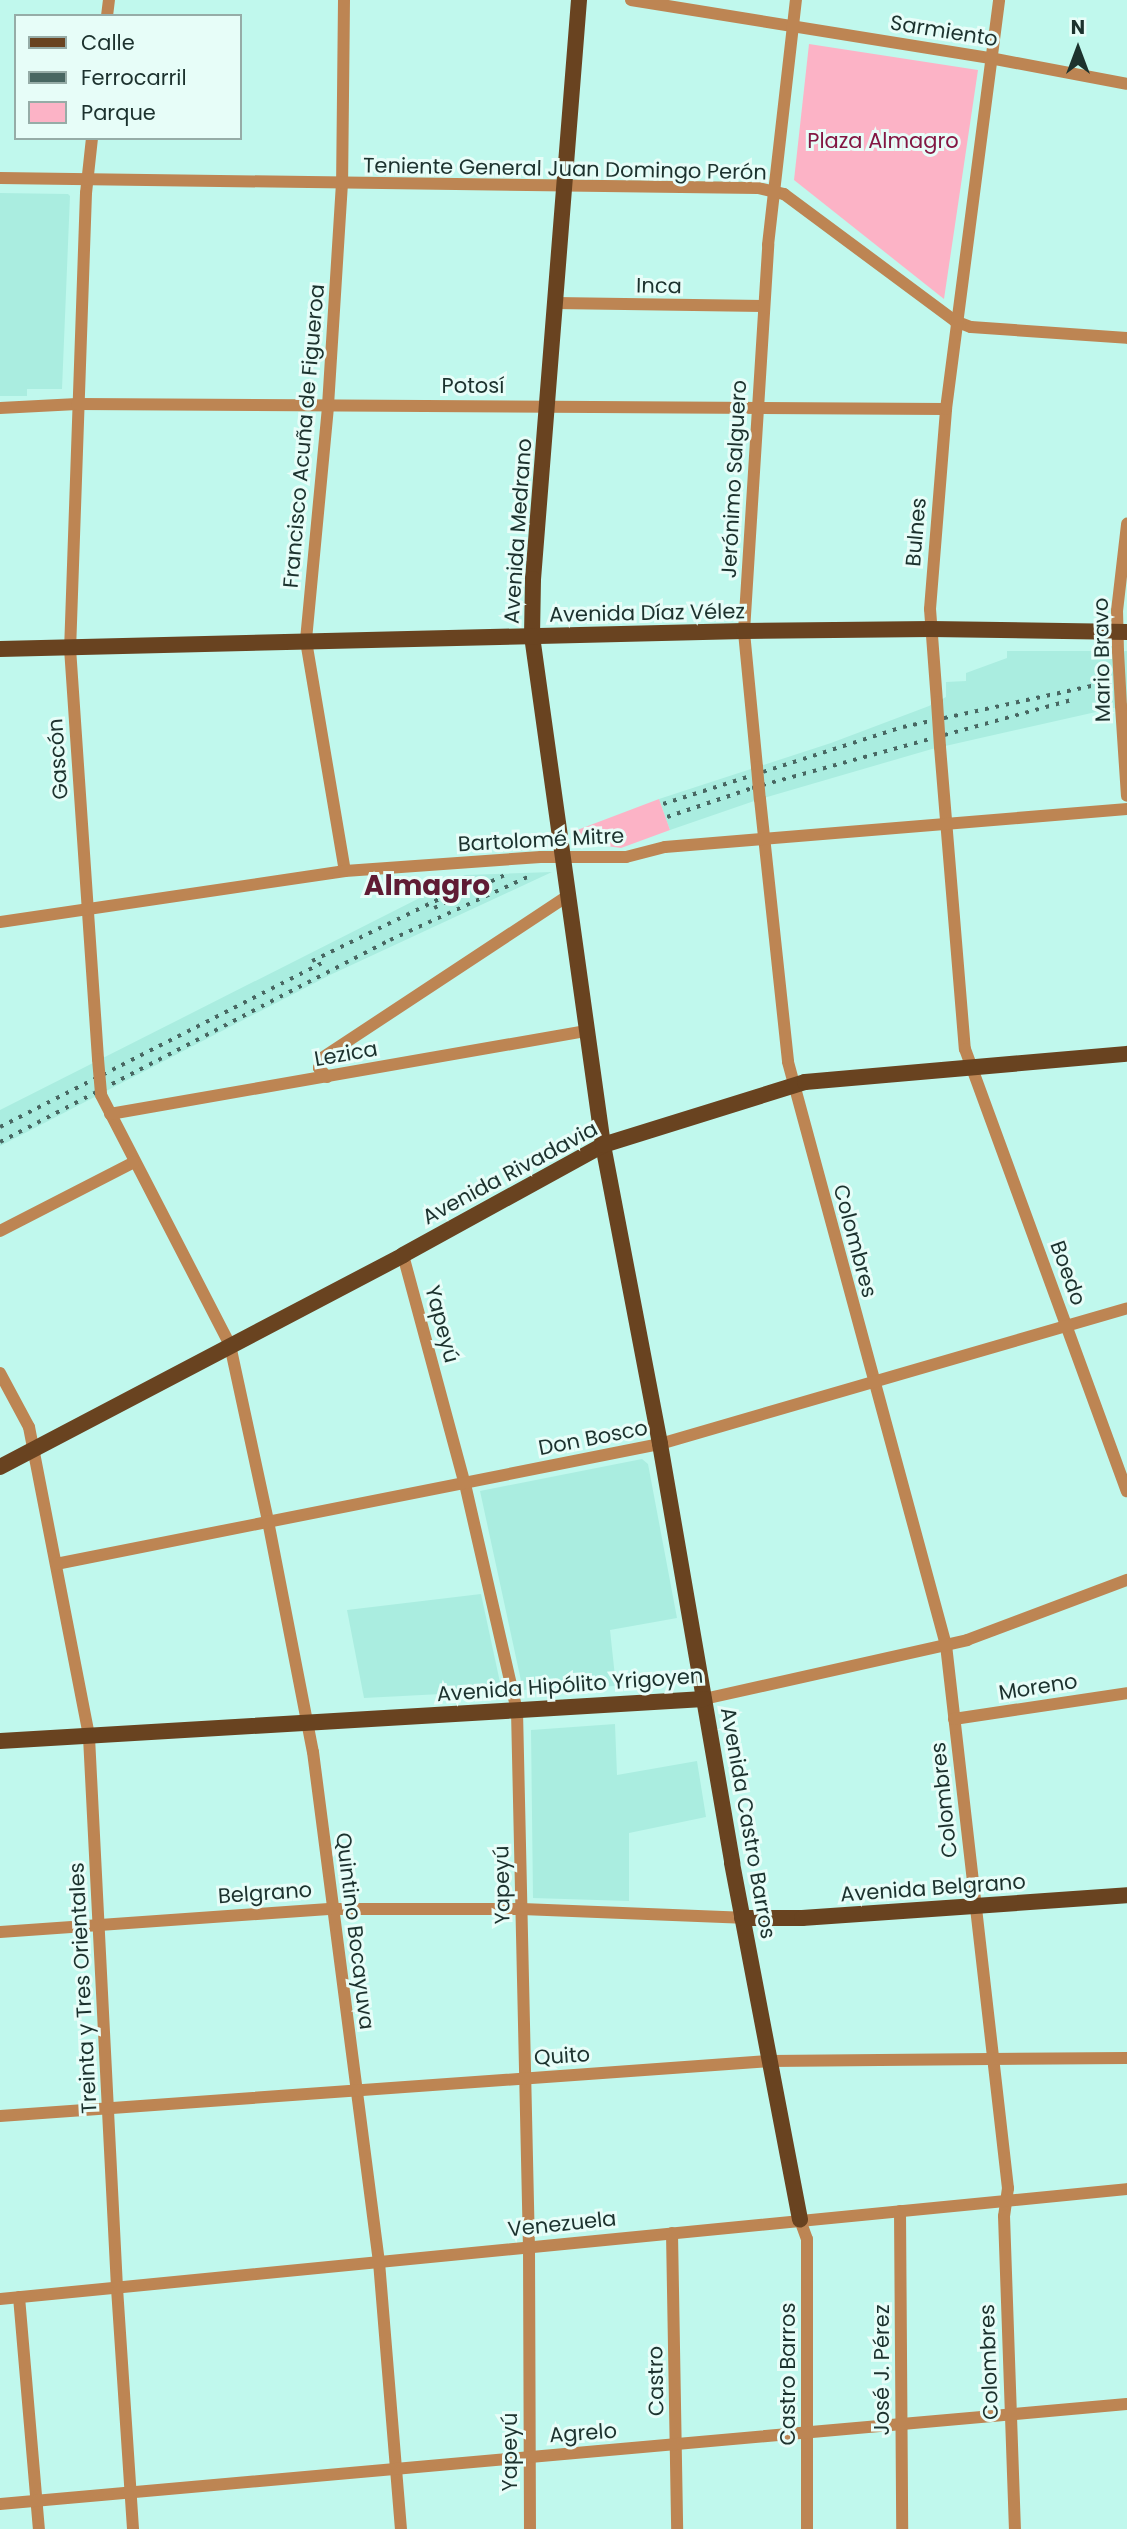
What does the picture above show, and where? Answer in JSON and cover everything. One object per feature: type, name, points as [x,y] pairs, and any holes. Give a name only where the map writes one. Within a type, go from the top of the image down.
[{"type":"main road","name":"Avenida Medrano","points":[[579,0],[533,579],[532,636],[603,1144]]},
{"type":"main road","name":"Avenida Díaz Vélez","points":[[0,649],[744,631],[931,629],[1123,632]]},
{"type":"main road","name":"Avenida Rivadavia","points":[[0,1467],[403,1255],[603,1144],[794,1085],[1127,1054]]},
{"type":"main road","name":"Avenida Castro Barros","points":[[603,1144],[660,1444],[742,1918],[800,2220]]},
{"type":"main road","name":"Avenida Hipólito Yrigoyen","points":[[0,1741],[704,1699]]},
{"type":"main road","points":[[732,1863],[750,1902],[762,1911],[781,1918]]},
{"type":"main road","name":"Avenida Belgrano","points":[[742,1918],[802,1918],[1127,1895]]},
{"type":"main road","points":[[754,1975],[754,1944],[758,1933],[772,1924],[802,1918]]},
{"type":"street","name":"Francisco Acuña de Figueroa","points":[[344,0],[342,183],[328,407],[306,641],[345,871]]},
{"type":"street","name":"Sarmiento","points":[[631,0],[990,58],[1127,84]]},
{"type":"street","name":"Jerónimo Salguero","points":[[794,1085],[788,1062],[744,631],[763,306],[773,191],[796,0]]},
{"type":"street","name":"Bulnes","points":[[973,1068],[965,1049],[930,609],[955,321],[999,0]]},
{"type":"street","name":"Gascón","points":[[92,140],[77,404],[70,648],[101,1095],[230,1345]]},
{"type":"street","name":"Teniente General Juan Domingo Perón","points":[[0,178],[88,177],[758,188],[773,191],[793,201],[955,321],[971,327],[1127,338]]},
{"type":"street","name":"Inca","points":[[555,303],[763,306]]},
{"type":"street","name":"Potosí","points":[[0,408],[77,404],[946,409]]},
{"type":"street","name":"Mario Bravo","points":[[1127,524],[1117,611],[1123,632],[1118,651],[1127,796]]},
{"type":"street","name":"Bartolomé Mitre","points":[[0,922],[345,871],[562,856],[626,857],[665,846],[1127,809]]},
{"type":"street","points":[[327,1077],[319,1068],[322,1058],[568,896]]},
{"type":"street","name":"Lezica","points":[[110,1114],[588,1031]]},
{"type":"street","name":"Boedo","points":[[973,1068],[1127,1491]]},
{"type":"street","name":"Colombres","points":[[794,1085],[946,1645],[1006,2176],[1015,2529]]},
{"type":"street","points":[[0,1231],[134,1162]]},
{"type":"street","name":"Yapeyú","points":[[403,1255],[465,1484],[517,1711],[529,2247],[530,2529]]},
{"type":"street","name":"Don Bosco","points":[[56,1564],[660,1444],[874,1384],[1127,1308]]},
{"type":"street","name":"Quintino Bocayuva","points":[[230,1345],[309,1723],[379,2262],[401,2529]]},
{"type":"street","name":"Treinta y Tres Orientales","points":[[0,1373],[29,1427],[89,1737],[117,2288],[133,2529]]},
{"type":"street","name":"Avenida Hipólito Yrigoyen","points":[[704,1699],[946,1645],[1127,1580]]},
{"type":"street","name":"Moreno","points":[[954,1720],[1127,1693]]},
{"type":"street","name":"Belgrano","points":[[0,1931],[332,1909],[522,1909],[742,1918]]},
{"type":"street","name":"Quito","points":[[0,2116],[769,2061],[1127,2058]]},
{"type":"street","name":"Venezuela","points":[[0,2299],[1127,2189]]},
{"type":"street","name":"José J. Pérez","points":[[900,2211],[902,2529]]},
{"type":"street","name":"Castro Barros","points":[[800,2220],[807,2239],[807,2529]]},
{"type":"street","name":"Castro","points":[[672,2233],[677,2529]]},
{"type":"street","points":[[19,2297],[39,2529]]},
{"type":"street","name":"Agrelo","points":[[0,2504],[1127,2404]]},
{"type":"shaded area","points":[[0,193],[70,196],[62,389],[27,389],[27,396],[0,396]]},
{"type":"shaded area","points":[[1007,651],[1127,651],[1127,705],[932,749],[760,799],[670,830],[659,799],[831,743],[929,706],[946,697],[946,682],[966,681],[966,673],[1007,658]]},
{"type":"shaded area","points":[[552,872],[330,975],[0,1146],[0,1110],[465,875]]},
{"type":"shaded area","points":[[642,1459],[648,1464],[677,1618],[610,1630],[616,1686],[523,1690],[480,1491]]},
{"type":"shaded area","points":[[481,1594],[501,1687],[499,1691],[364,1698],[347,1610]]},
{"type":"shaded area","points":[[615,1724],[617,1775],[697,1761],[706,1817],[629,1833],[629,1901],[533,1898],[531,1730]]},
{"type":"green space","name":"Plaza Almagro","points":[[809,44],[978,70],[944,299],[794,180]]},
{"type":"green space","points":[[659,799],[670,830],[621,848],[584,843],[572,832]]},
{"type":"railway","points":[[663,804],[903,727],[1127,678]]},
{"type":"railway","points":[[667,817],[752,788],[1075,699]]},
{"type":"railway","points":[[434,908],[507,874]]},
{"type":"railway","points":[[0,1142],[390,940],[532,875]]},
{"type":"railway","points":[[312,961],[441,898]]},
{"type":"railway","points":[[0,1127],[324,962]]},
{"type":"district","name":"Almagro","points":[[427,886]]}]
